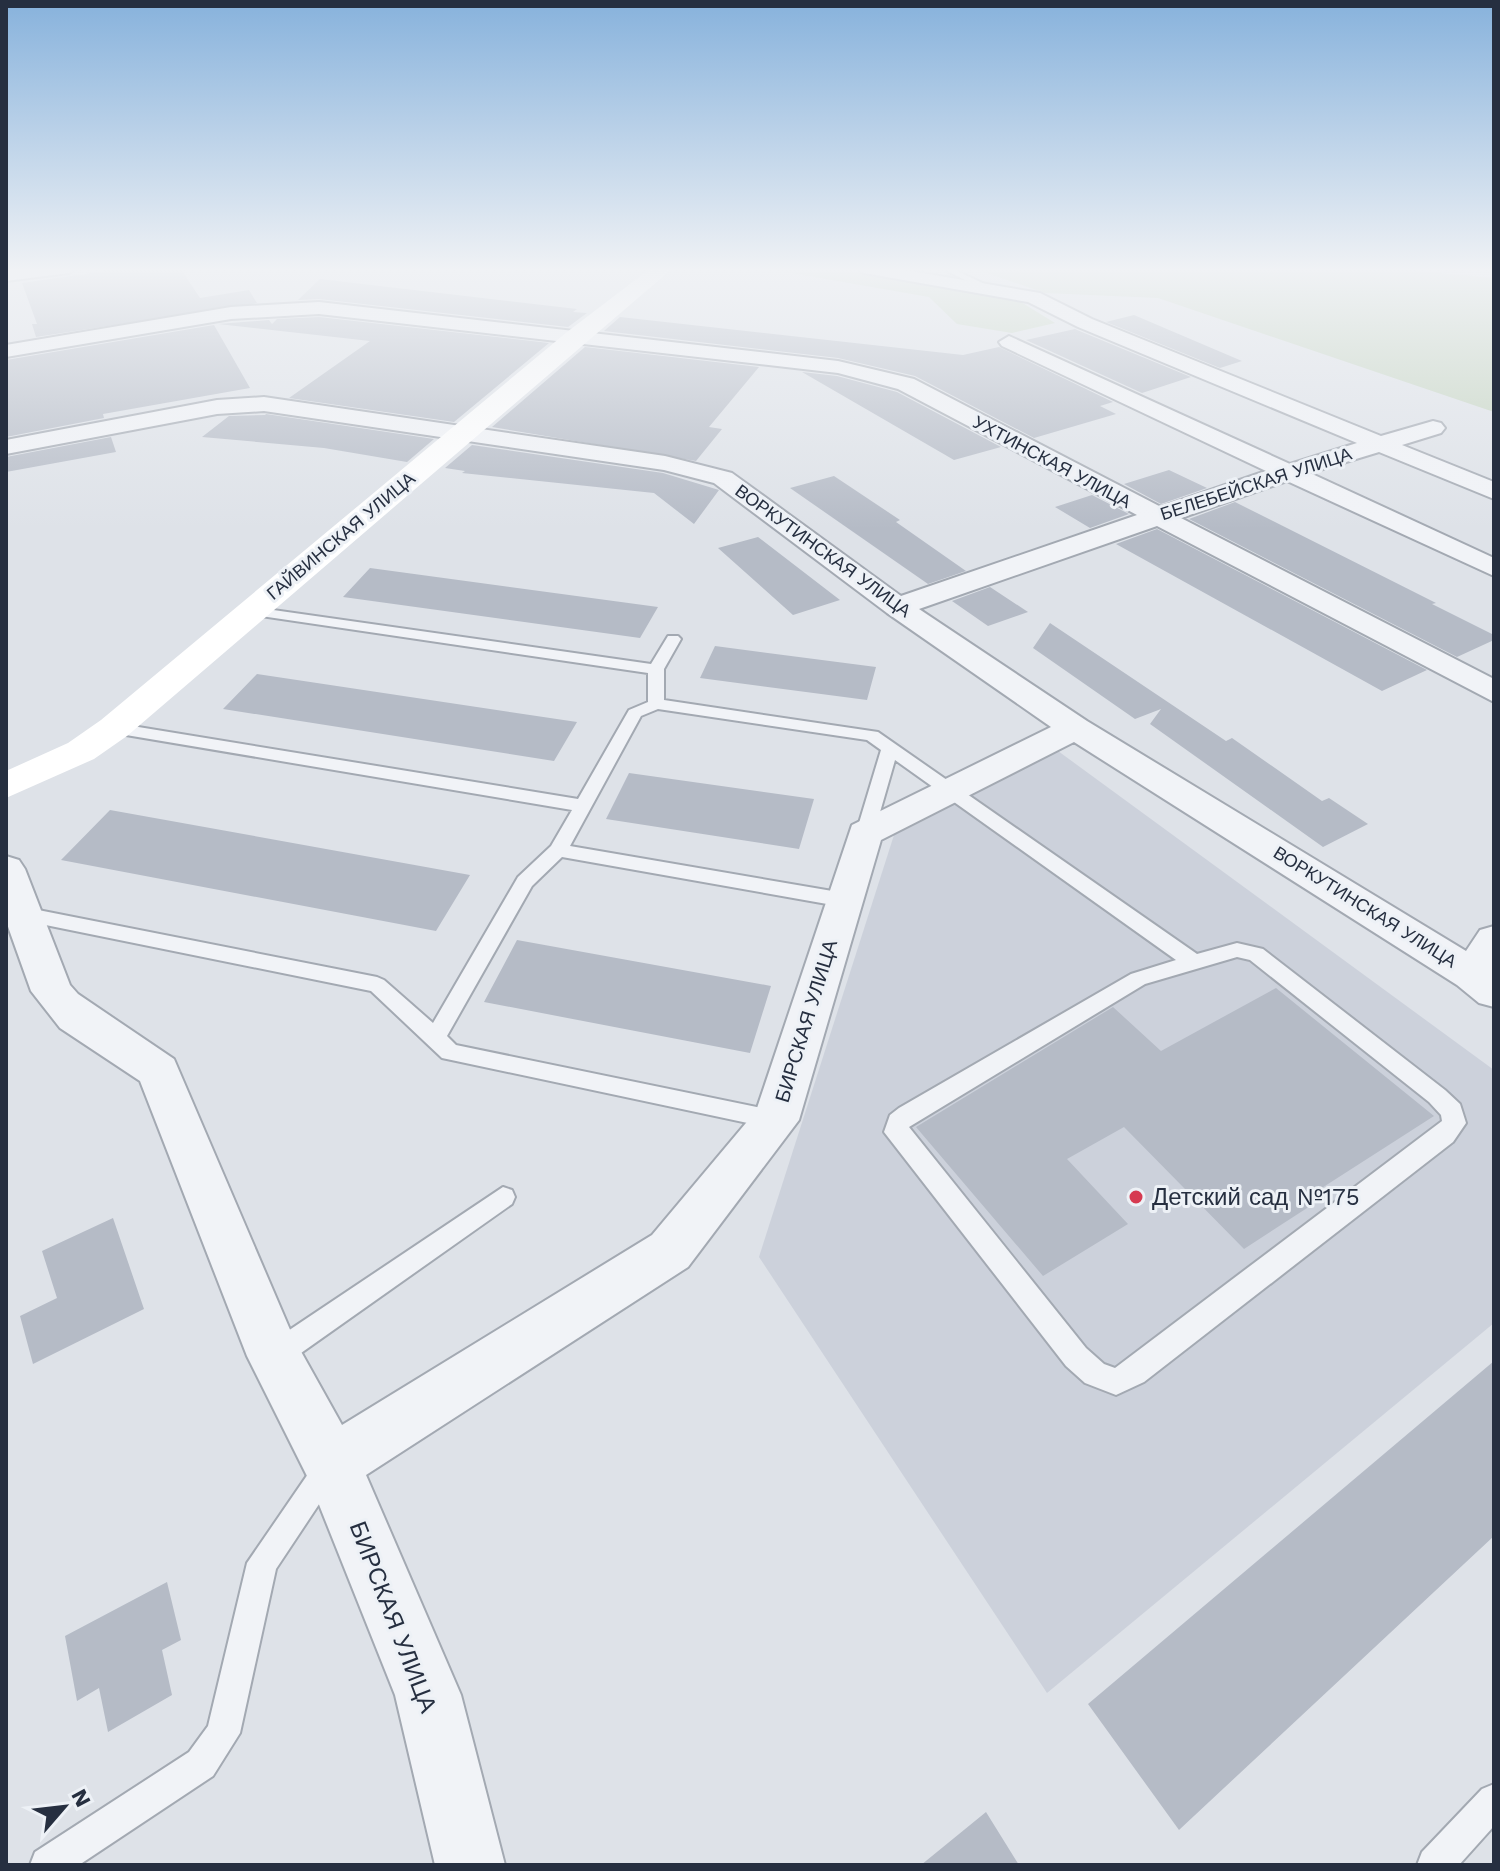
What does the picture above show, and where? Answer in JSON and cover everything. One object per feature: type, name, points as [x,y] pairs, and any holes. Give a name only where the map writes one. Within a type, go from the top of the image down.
[{"type":"main road","name":"ГАЙВИНСКАЯ УЛИЦА","points":[[6,786],[81,751],[114,728],[553,355]]},
{"type":"street","name":"УХТИНСКАЯ УЛИЦА","points":[[736,355],[838,367],[906,384],[1156,518],[1494,692]]},
{"type":"street","points":[[1038,355],[1494,568]]},
{"type":"street","points":[[1165,355],[1494,491]]},
{"type":"street","name":"ВОРКУТИНСКАЯ УЛИЦА","points":[[6,447],[217,407],[264,404],[665,463],[723,478],[897,607],[1075,728],[1483,983]]},
{"type":"street","name":"БЕЛЕБЕЙСКАЯ УЛИЦА","points":[[897,607],[1288,472],[1433,428]]},
{"type":"street","points":[[865,833],[1075,728]]},
{"type":"street","name":"БИРСКАЯ УЛИЦА","points":[[332,1464],[670,1251],[776,1120],[865,833]]},
{"type":"street","name":"БИРСКАЯ УЛИЦА","points":[[6,869],[62,1007],[86,1027],[140,1052],[158,1071],[274,1356],[332,1464],[428,1695],[470,1865]]},
{"type":"street","points":[[1483,983],[1494,940]]},
{"type":"lane","points":[[252,611],[656,669]]},
{"type":"lane","points":[[656,704],[656,669],[673,639]]},
{"type":"lane","points":[[435,1038],[525,882],[558,850],[635,713],[656,704],[872,736],[1194,962]]},
{"type":"lane","points":[[114,728],[583,806]]},
{"type":"lane","points":[[865,833],[890,750]]},
{"type":"lane","points":[[558,850],[844,900]]},
{"type":"lane","points":[[23,914],[377,985],[450,1052],[776,1120]]},
{"type":"lane","points":[[1237,950],[1256,954],[1437,1096],[1452,1111],[1454,1123],[1445,1135],[1146,1364],[1116,1382],[1095,1374],[1076,1357],[896,1132],[898,1122],[907,1115],[1138,979],[1194,962],[1237,950]]},
{"type":"lane","points":[[274,1356],[503,1197]]},
{"type":"lane","points":[[48,1865],[201,1764],[223,1733],[262,1563],[332,1464]]},
{"type":"lane","points":[[1435,1865],[1494,1801]]},
{"type":"shaded area","name":"Детский сад №175","points":[[1058,751],[1494,1070],[1494,1323],[1047,1693],[759,1257],[894,835]]},
{"type":"green space","points":[[1327,355],[1494,355],[1494,412]]},
{"type":"building","points":[[34,355],[231,355],[250,388],[103,414],[104,418],[6,437],[6,360]]},
{"type":"building","points":[[350,355],[534,355],[454,422],[289,398]]},
{"type":"building","points":[[575,355],[657,355],[759,367],[709,427],[722,429],[696,461],[492,427]]},
{"type":"building","points":[[815,355],[1016,355],[1113,402],[1100,406],[1116,414],[1034,438],[915,376]]},
{"type":"building","points":[[1060,355],[1139,355],[1191,377],[1142,393]]},
{"type":"building","points":[[1189,355],[1229,355],[1242,361],[1220,368]]},
{"type":"building","points":[[802,372],[837,376],[897,392],[1001,447],[954,460]]},
{"type":"building","points":[[265,415],[434,439],[407,462],[324,448],[202,437],[229,416]]},
{"type":"building","points":[[111,437],[116,452],[6,472],[6,457]]},
{"type":"building","points":[[472,445],[663,473],[719,490],[694,524],[654,493],[462,473],[465,471],[445,468]]},
{"type":"building","points":[[1169,470],[1207,488],[1161,504],[1124,484]]},
{"type":"building","points":[[834,476],[900,520],[896,522],[966,571],[928,584],[790,488]]},
{"type":"building","points":[[1092,495],[1129,514],[1090,528],[1055,507]]},
{"type":"building","points":[[1235,502],[1436,603],[1432,604],[1494,635],[1494,640],[1457,657],[1189,519]]},
{"type":"building","points":[[1157,529],[1427,670],[1382,691],[1116,544]]},
{"type":"building","points":[[758,537],[840,600],[793,615],[718,548]]},
{"type":"building","points":[[370,568],[658,607],[640,638],[343,597]]},
{"type":"building","points":[[990,587],[1028,612],[988,626],[952,601]]},
{"type":"building","points":[[1050,623],[1226,741],[1232,738],[1322,801],[1329,798],[1368,824],[1323,847],[1150,724],[1161,709],[1135,719],[1033,648]]},
{"type":"building","points":[[715,646],[876,667],[867,700],[700,678]]},
{"type":"building","points":[[257,674],[577,722],[554,761],[223,709]]},
{"type":"building","points":[[629,773],[814,799],[799,849],[606,819]]},
{"type":"building","points":[[110,810],[470,875],[436,931],[61,860]]},
{"type":"building","points":[[517,940],[771,986],[750,1053],[484,1002]]},
{"type":"building","points":[[1276,988],[1434,1116],[1314,1193],[1321,1199],[1244,1249],[1124,1127],[1067,1159],[1128,1224],[1043,1276],[916,1127],[1113,1007],[1161,1051]]},
{"type":"building","points":[[113,1218],[144,1309],[33,1364],[20,1316],[57,1298],[42,1251]]},
{"type":"building","points":[[1494,1361],[1494,1536],[1179,1830],[1088,1704]]},
{"type":"building","points":[[167,1582],[181,1640],[162,1650],[172,1695],[108,1732],[99,1688],[77,1701],[65,1636]]},
{"type":"building","points":[[986,1812],[1019,1865],[921,1865]]},
{"type":"place","name":"Детский сад №175","points":[[1136,1197]]}]
